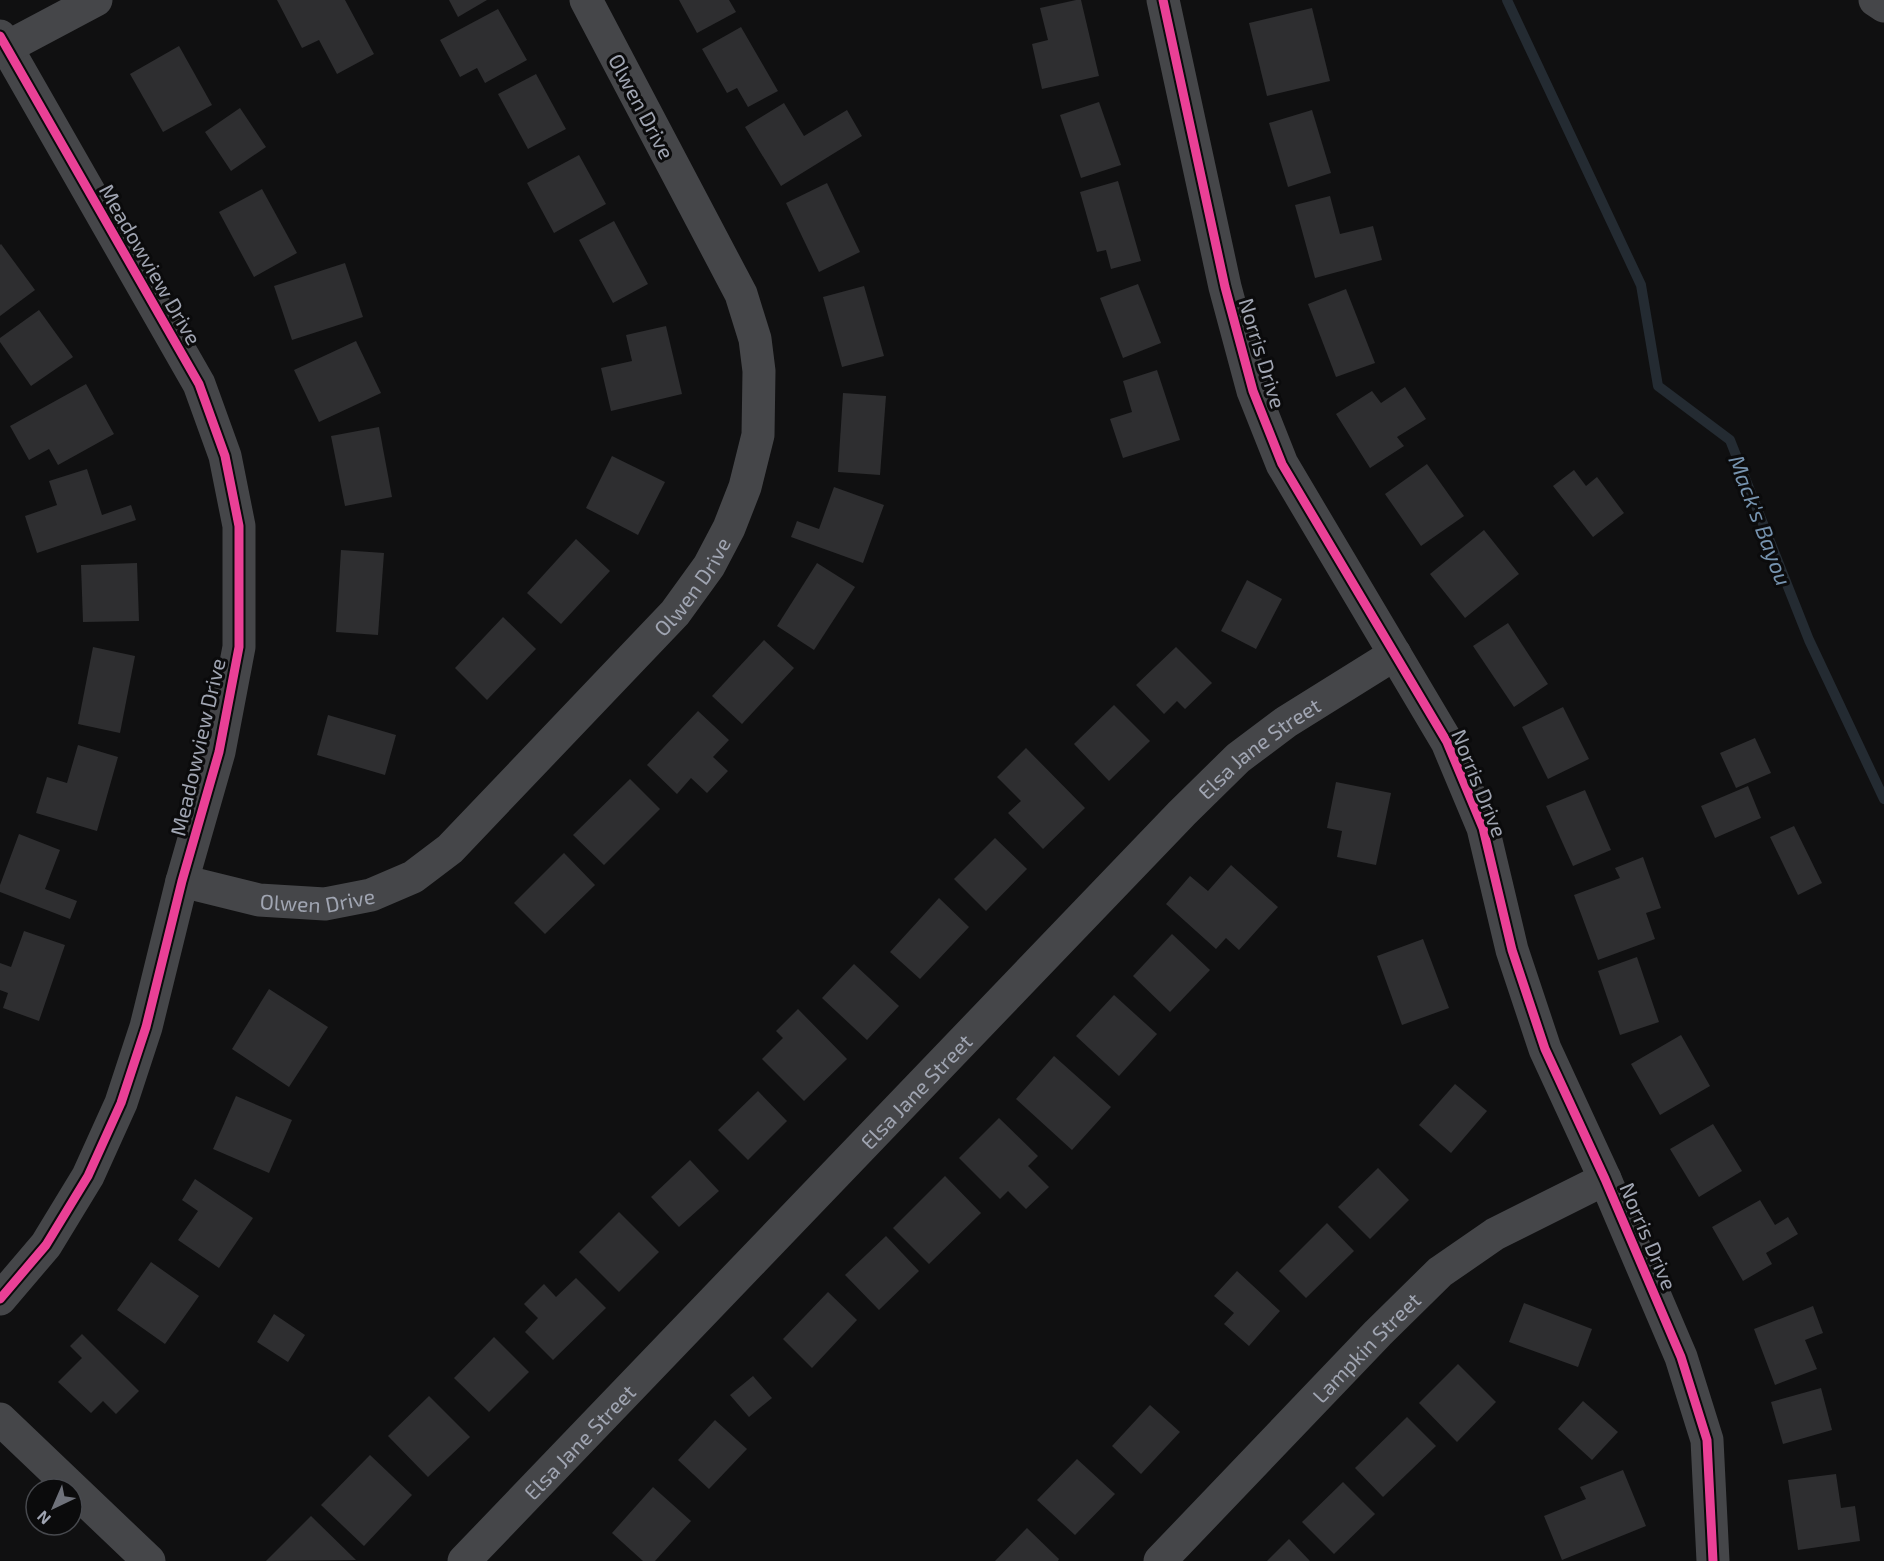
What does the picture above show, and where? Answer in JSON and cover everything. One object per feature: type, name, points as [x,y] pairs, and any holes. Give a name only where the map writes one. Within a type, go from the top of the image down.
[{"type":"street","points":[[2,45],[96,0]]},
{"type":"street","name":"Olwen Drive","points":[[182,881],[259,900],[325,904],[371,895],[413,877],[450,849],[675,613],[709,567],[729,528],[745,487],[758,435],[759,371],[755,339],[741,294],[586,0]]},
{"type":"street","name":"Norris Drive","points":[[1163,0],[1225,287],[1252,391],[1282,464],[1447,742],[1483,828],[1512,950],[1545,1049],[1605,1179],[1681,1357],[1707,1440],[1713,1561]]},
{"type":"street","points":[[1875,0],[1884,6]]},
{"type":"street","name":"Meadowview Drive","points":[[0,1299],[45,1245],[64,1216],[88,1176],[121,1103],[146,1027],[182,881],[219,752],[239,647],[239,526],[225,456],[199,384],[2,45]]},
{"type":"street","name":"Elsa Jane Street","points":[[464,1561],[1174,821],[1238,758],[1286,722],[1395,654]]},
{"type":"street","name":"Lampkin Street","points":[[1160,1561],[1440,1272],[1494,1234],[1605,1179]]},
{"type":"street","points":[[0,1419],[149,1561]]},
{"type":"building","points":[[277,0],[345,0],[374,54],[337,74],[319,40],[302,48]]},
{"type":"building","points":[[449,0],[487,0],[458,17]]},
{"type":"building","points":[[679,0],[729,0],[736,12],[697,33]]},
{"type":"building","points":[[1081,0],[1099,76],[1042,89],[1032,44],[1048,40],[1040,8]]},
{"type":"building","points":[[1312,8],[1330,81],[1267,96],[1249,23]]},
{"type":"building","points":[[498,9],[527,60],[485,83],[477,68],[460,77],[440,40]]},
{"type":"building","points":[[741,27],[778,91],[748,107],[737,88],[727,93],[702,49]]},
{"type":"building","points":[[179,46],[212,105],[163,132],[130,74]]},
{"type":"building","points":[[536,74],[566,129],[528,149],[498,94]]},
{"type":"building","points":[[1099,102],[1121,165],[1081,178],[1060,115]]},
{"type":"building","points":[[784,103],[804,136],[847,110],[862,136],[781,186],[745,127]]},
{"type":"building","points":[[240,108],[266,147],[231,171],[205,132]]},
{"type":"building","points":[[1312,110],[1331,173],[1288,187],[1269,123]]},
{"type":"building","points":[[579,155],[606,204],[554,233],[527,183]]},
{"type":"building","points":[[1118,181],[1141,261],[1111,269],[1106,250],[1097,252],[1080,192]]},
{"type":"building","points":[[827,183],[860,252],[819,272],[786,203]]},
{"type":"building","points":[[262,189],[297,253],[254,277],[219,212]]},
{"type":"building","points":[[1330,196],[1340,234],[1373,226],[1382,260],[1315,278],[1295,205]]},
{"type":"building","points":[[614,221],[648,284],[613,303],[579,240]]},
{"type":"building","points":[[0,245],[35,290],[0,316]]},
{"type":"building","points":[[345,263],[363,317],[292,340],[274,286]]},
{"type":"building","points":[[1138,284],[1161,343],[1123,358],[1100,298]]},
{"type":"building","points":[[864,286],[884,356],[842,367],[823,297]]},
{"type":"building","points":[[1346,289],[1375,363],[1336,377],[1308,304]]},
{"type":"building","points":[[39,310],[73,357],[31,386],[0,342],[0,338]]},
{"type":"building","points":[[666,326],[682,394],[611,411],[601,368],[632,361],[626,335]]},
{"type":"building","points":[[356,341],[381,393],[319,422],[294,370]]},
{"type":"building","points":[[1157,370],[1180,440],[1123,458],[1110,419],[1132,412],[1123,381]]},
{"type":"building","points":[[86,384],[114,434],[58,465],[49,449],[29,460],[10,426]]},
{"type":"building","points":[[1405,387],[1426,419],[1397,437],[1404,446],[1370,468],[1336,414],[1372,391],[1381,403]]},
{"type":"building","points":[[843,393],[886,396],[880,475],[838,472]]},
{"type":"building","points":[[379,427],[392,497],[345,506],[331,436]]},
{"type":"building","points":[[612,456],[665,482],[638,535],[586,508]]},
{"type":"building","points":[[1427,464],[1464,516],[1421,546],[1385,494]]},
{"type":"building","points":[[87,469],[102,515],[131,505],[136,520],[37,553],[25,516],[57,505],[49,481]]},
{"type":"building","points":[[1574,470],[1586,486],[1597,477],[1624,513],[1593,537],[1553,486]]},
{"type":"building","points":[[834,487],[884,505],[863,563],[791,537],[797,521],[819,529]]},
{"type":"building","points":[[1484,530],[1519,574],[1465,618],[1430,574]]},
{"type":"building","points":[[576,539],[610,571],[561,624],[527,593]]},
{"type":"building","points":[[341,550],[384,553],[378,635],[336,632]]},
{"type":"building","points":[[137,563],[139,621],[83,622],[81,565]]},
{"type":"building","points":[[817,563],[855,587],[814,650],[777,626]]},
{"type":"building","points":[[1247,580],[1282,599],[1256,649],[1221,631]]},
{"type":"building","points":[[503,617],[536,649],[487,700],[455,668]]},
{"type":"building","points":[[1508,623],[1548,684],[1514,707],[1473,646]]},
{"type":"building","points":[[764,640],[794,668],[742,724],[712,696]]},
{"type":"building","points":[[93,647],[135,656],[120,733],[78,724]]},
{"type":"building","points":[[1176,647],[1212,683],[1185,709],[1177,701],[1164,714],[1136,685]]},
{"type":"building","points":[[1114,705],[1150,741],[1109,781],[1074,744]]},
{"type":"building","points":[[1563,707],[1589,759],[1548,779],[1522,727]]},
{"type":"building","points":[[698,711],[729,740],[713,757],[728,771],[707,793],[691,778],[677,794],[647,765]]},
{"type":"building","points":[[328,715],[396,735],[385,775],[317,755]]},
{"type":"building","points":[[1755,738],[1771,773],[1736,788],[1720,753]]},
{"type":"building","points":[[78,745],[118,757],[97,831],[36,813],[47,777],[67,783]]},
{"type":"building","points":[[1026,748],[1085,808],[1043,849],[1008,813],[1021,801],[997,777]]},
{"type":"building","points":[[630,779],[660,809],[604,865],[573,835]]},
{"type":"building","points":[[1336,782],[1391,793],[1376,865],[1337,857],[1342,831],[1327,828]]},
{"type":"building","points":[[1748,786],[1761,818],[1715,838],[1701,806]]},
{"type":"building","points":[[1585,790],[1611,850],[1573,866],[1546,806]]},
{"type":"building","points":[[1794,826],[1822,883],[1798,895],[1770,837]]},
{"type":"building","points":[[19,834],[60,850],[45,889],[77,901],[70,919],[0,892],[0,885]]},
{"type":"building","points":[[995,838],[1027,869],[986,911],[954,879]]},
{"type":"building","points":[[564,853],[595,885],[545,934],[514,903]]},
{"type":"building","points":[[1643,857],[1661,908],[1646,913],[1655,939],[1598,960],[1574,895],[1620,878],[1615,868]]},
{"type":"building","points":[[1231,865],[1278,907],[1239,950],[1226,938],[1216,949],[1166,904],[1190,876],[1208,891]]},
{"type":"building","points":[[939,898],[969,927],[920,979],[890,952]]},
{"type":"building","points":[[24,931],[65,945],[39,1021],[3,1008],[8,993],[0,990],[0,963],[11,967]]},
{"type":"building","points":[[1172,934],[1210,970],[1170,1012],[1133,976]]},
{"type":"building","points":[[1423,939],[1449,1008],[1402,1025],[1377,956]]},
{"type":"building","points":[[1637,957],[1659,1022],[1620,1035],[1598,971]]},
{"type":"building","points":[[854,964],[899,1006],[867,1040],[822,998]]},
{"type":"building","points":[[269,989],[328,1027],[289,1087],[232,1049]]},
{"type":"building","points":[[1114,995],[1157,1034],[1119,1076],[1076,1036]]},
{"type":"building","points":[[798,1009],[847,1059],[804,1101],[762,1059],[783,1038],[776,1031]]},
{"type":"building","points":[[1681,1035],[1710,1086],[1660,1115],[1631,1064]]},
{"type":"building","points":[[1054,1056],[1111,1107],[1072,1150],[1016,1099]]},
{"type":"building","points":[[1455,1084],[1487,1111],[1451,1153],[1419,1125]]},
{"type":"building","points":[[758,1091],[787,1121],[748,1160],[718,1130]]},
{"type":"building","points":[[236,1096],[292,1120],[269,1173],[213,1149]]},
{"type":"building","points":[[999,1118],[1038,1156],[1028,1166],[1049,1187],[1026,1209],[1008,1191],[1000,1199],[959,1158]]},
{"type":"building","points":[[1713,1124],[1742,1171],[1699,1197],[1670,1149]]},
{"type":"building","points":[[690,1160],[719,1191],[679,1227],[651,1197]]},
{"type":"building","points":[[1378,1168],[1409,1200],[1370,1239],[1338,1207]]},
{"type":"building","points":[[945,1176],[981,1213],[929,1264],[893,1228]]},
{"type":"building","points":[[195,1179],[253,1218],[219,1268],[178,1240],[198,1211],[182,1200]]},
{"type":"building","points":[[1760,1200],[1775,1225],[1788,1217],[1798,1234],[1766,1253],[1772,1264],[1743,1281],[1712,1227]]},
{"type":"building","points":[[619,1212],[659,1252],[619,1292],[579,1252]]},
{"type":"building","points":[[1327,1223],[1354,1251],[1306,1298],[1279,1271]]},
{"type":"building","points":[[886,1236],[919,1271],[879,1310],[845,1275]]},
{"type":"building","points":[[151,1262],[199,1296],[165,1344],[117,1310]]},
{"type":"building","points":[[1237,1271],[1280,1311],[1249,1346],[1224,1324],[1234,1313],[1214,1296]]},
{"type":"building","points":[[576,1278],[606,1308],[553,1360],[525,1332],[538,1318],[524,1304],[544,1284],[556,1297]]},
{"type":"building","points":[[828,1292],[857,1320],[812,1368],[783,1339]]},
{"type":"building","points":[[1524,1303],[1592,1329],[1578,1367],[1509,1342]]},
{"type":"building","points":[[1813,1306],[1823,1333],[1805,1340],[1817,1369],[1775,1385],[1754,1329]]},
{"type":"building","points":[[274,1314],[305,1335],[288,1362],[257,1342]]},
{"type":"building","points":[[82,1334],[139,1391],[116,1414],[103,1401],[91,1413],[58,1382],[82,1358],[70,1346]]},
{"type":"building","points":[[494,1337],[529,1372],[489,1412],[454,1378]]},
{"type":"building","points":[[1458,1364],[1496,1402],[1457,1442],[1419,1403]]},
{"type":"building","points":[[753,1376],[772,1398],[749,1417],[730,1395]]},
{"type":"building","points":[[1821,1388],[1832,1430],[1783,1444],[1771,1402]]},
{"type":"building","points":[[429,1396],[470,1437],[428,1477],[388,1436]]},
{"type":"building","points":[[1583,1401],[1618,1432],[1592,1460],[1558,1429]]},
{"type":"building","points":[[1150,1405],[1180,1432],[1141,1474],[1112,1446]]},
{"type":"building","points":[[1407,1417],[1436,1446],[1383,1497],[1355,1468]]},
{"type":"building","points":[[715,1420],[747,1449],[709,1489],[678,1460]]},
{"type":"building","points":[[370,1455],[412,1495],[364,1546],[321,1505]]},
{"type":"building","points":[[1077,1459],[1115,1494],[1075,1535],[1037,1500]]},
{"type":"building","points":[[1623,1470],[1646,1526],[1562,1560],[1544,1516],[1586,1499],[1580,1487]]},
{"type":"building","points":[[1836,1474],[1841,1508],[1855,1506],[1860,1541],[1798,1550],[1788,1480]]},
{"type":"building","points":[[1343,1482],[1375,1514],[1334,1554],[1302,1522]]},
{"type":"building","points":[[653,1487],[691,1521],[655,1561],[643,1561],[612,1533]]},
{"type":"building","points":[[311,1516],[356,1560],[266,1561]]},
{"type":"building","points":[[1027,1528],[1059,1559],[1058,1561],[995,1561]]},
{"type":"building","points":[[1289,1539],[1310,1561],[1267,1561]]},
{"type":"waterway","name":"Mack's Bayou","points":[[1507,0],[1641,285],[1658,386],[1730,440],[1809,640],[1884,799]]},
{"type":"cycle path","points":[[1163,0],[1225,287],[1253,391],[1282,464],[1447,742],[1483,828],[1512,950],[1545,1049],[1605,1179],[1681,1357],[1707,1440],[1713,1561]]},
{"type":"cycle path","points":[[0,36],[199,384],[225,456],[239,526],[239,647],[219,752],[182,881],[146,1027],[121,1103],[88,1176],[46,1245],[0,1299]]}]
